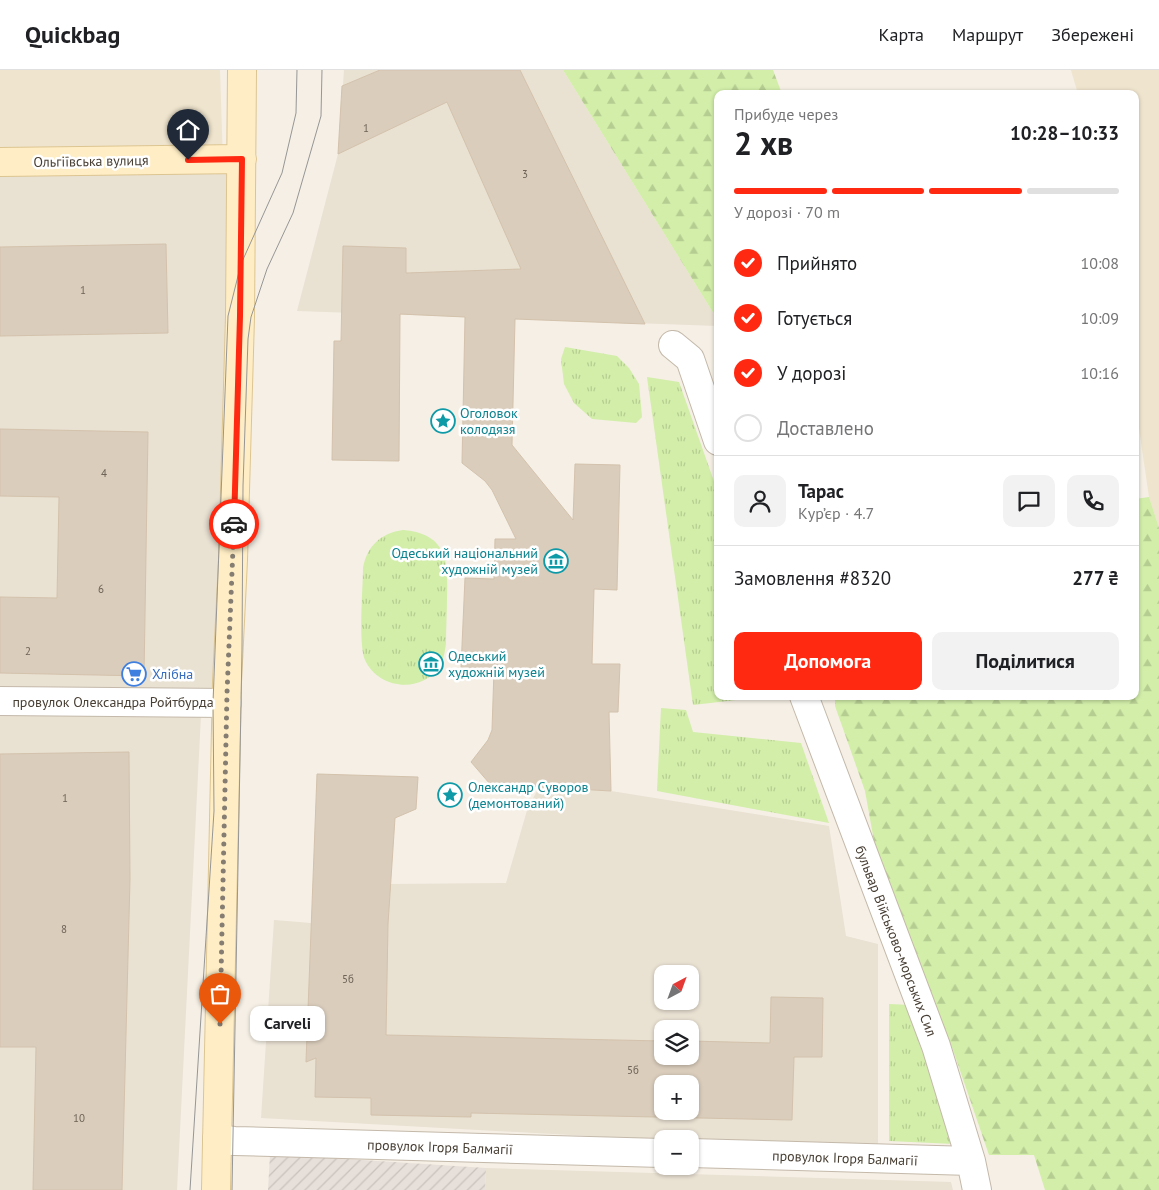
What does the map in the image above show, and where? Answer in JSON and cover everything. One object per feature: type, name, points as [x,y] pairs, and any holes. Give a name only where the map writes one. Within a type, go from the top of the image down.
[{"type":"main road","points":[[216,1190],[227,703],[240,326],[242,70]]},
{"type":"main road","name":"Ольгіївська вулиця","points":[[0,162],[242,159]]},
{"type":"street","points":[[673,345],[690,359],[714,429]]},
{"type":"street","name":"бульвар Військово-морських Сил","points":[[806,700],[936,1046],[971,1161],[977,1190]]},
{"type":"street","name":"провулок Олександра Ройтбурда","points":[[0,701],[227,703]]},
{"type":"street","name":"провулок Ігоря Балмагії","points":[[217,1138],[234,1141],[654,1153]]},
{"type":"street","name":"провулок Ігоря Балмагії","points":[[699,1153],[971,1161]]},
{"type":"shaded area","points":[[0,70],[220,70],[223,163],[0,161]]},
{"type":"shaded area","points":[[344,70],[563,70],[714,314],[714,326],[297,311],[338,154]]},
{"type":"shaded area","points":[[1071,70],[1159,70],[1159,528],[1149,497],[1139,428],[1139,90],[1077,90]]},
{"type":"shaded area","points":[[0,169],[232,174],[226,702],[0,697]]},
{"type":"shaded area","points":[[0,714],[201,715],[177,1190],[0,1190]]},
{"type":"shaded area","points":[[540,786],[611,791],[829,826],[846,936],[878,944],[878,1152],[699,1142],[699,1130],[654,1130],[654,1140],[261,1118],[274,920],[311,923],[388,924],[390,884],[506,883],[528,807]]},
{"type":"shaded area","points":[[270,1154],[486,1168],[485,1190],[268,1190]]},
{"type":"shaded area","points":[[486,1168],[654,1173],[654,1175],[699,1174],[951,1182],[953,1190],[485,1190]]},
{"type":"green space","points":[[563,70],[773,70],[780,90],[714,90],[714,314]]},
{"type":"green space","points":[[565,347],[617,356],[629,368],[639,384],[642,417],[636,423],[592,419],[574,403],[564,384],[561,359]]},
{"type":"green space","points":[[647,377],[679,382],[714,481],[714,700],[736,700],[693,705]]},
{"type":"green space","points":[[1149,497],[1159,528],[1159,1190],[1045,1190],[1034,1155],[989,1155],[953,1050],[895,907],[889,882],[876,852],[865,791],[835,706],[835,700],[1139,700],[1139,498]]},
{"type":"green space","points":[[403,530],[429,537],[437,543],[445,561],[447,584],[446,643],[440,665],[423,681],[401,685],[380,678],[365,660],[361,616],[363,568],[368,553],[376,542],[388,534]]},
{"type":"green space","points":[[661,708],[686,710],[693,732],[801,743],[829,823],[657,791]]},
{"type":"green space","points":[[889,1004],[911,1005],[954,1144],[889,1141]]},
{"type":"building","points":[[380,70],[520,70],[645,324],[515,319],[512,445],[573,520],[575,464],[620,465],[617,590],[594,589],[592,664],[620,664],[618,712],[609,712],[611,791],[490,784],[471,762],[488,740],[492,730],[494,670],[461,668],[465,578],[494,579],[495,539],[516,539],[492,490],[485,481],[462,463],[465,317],[400,314],[399,461],[332,460],[334,341],[341,341],[343,246],[406,248],[406,273],[521,269],[447,102],[338,154],[342,86]]},
{"type":"building","points":[[166,244],[168,333],[0,336],[0,247]]},
{"type":"building","points":[[0,429],[148,432],[144,676],[0,673],[0,597],[57,598],[59,497],[0,496]]},
{"type":"building","points":[[129,752],[130,879],[122,1190],[33,1190],[36,1047],[0,1047],[0,754]]},
{"type":"building","points":[[317,774],[418,777],[416,809],[395,818],[388,924],[386,1035],[654,1041],[654,1065],[699,1065],[699,1041],[770,1043],[771,997],[823,998],[822,1057],[794,1057],[792,1120],[699,1118],[699,1075],[654,1075],[654,1117],[471,1113],[471,1117],[371,1115],[371,1098],[315,1097],[316,1058],[306,1062]]},
{"type":"tram line","points":[[190,1190],[214,811],[213,703],[228,316],[241,264],[282,173],[296,113],[297,70]]},
{"type":"tram line","points":[[232,1190],[242,650],[243,486],[248,339],[251,317],[267,269],[293,213],[321,116],[322,70]]},
{"type":"way so far","points":[[220,1024],[227,693],[234,524]]},
{"type":"place","name":"Оголовок колодязя","points":[[443,421]]},
{"type":"place","name":"Одеський національний художній музей","points":[[556,561]]},
{"type":"place","name":"Одеський художній музей","points":[[431,664]]},
{"type":"place","name":"Хлібна","points":[[134,674]]},
{"type":"place","name":"Олександр Суворов (демонтований)","points":[[450,795]]},
{"type":"place","name":"Carveli","points":[[220,1024]]},
{"type":"route","points":[[188,160],[242,159],[234,524]]}]
